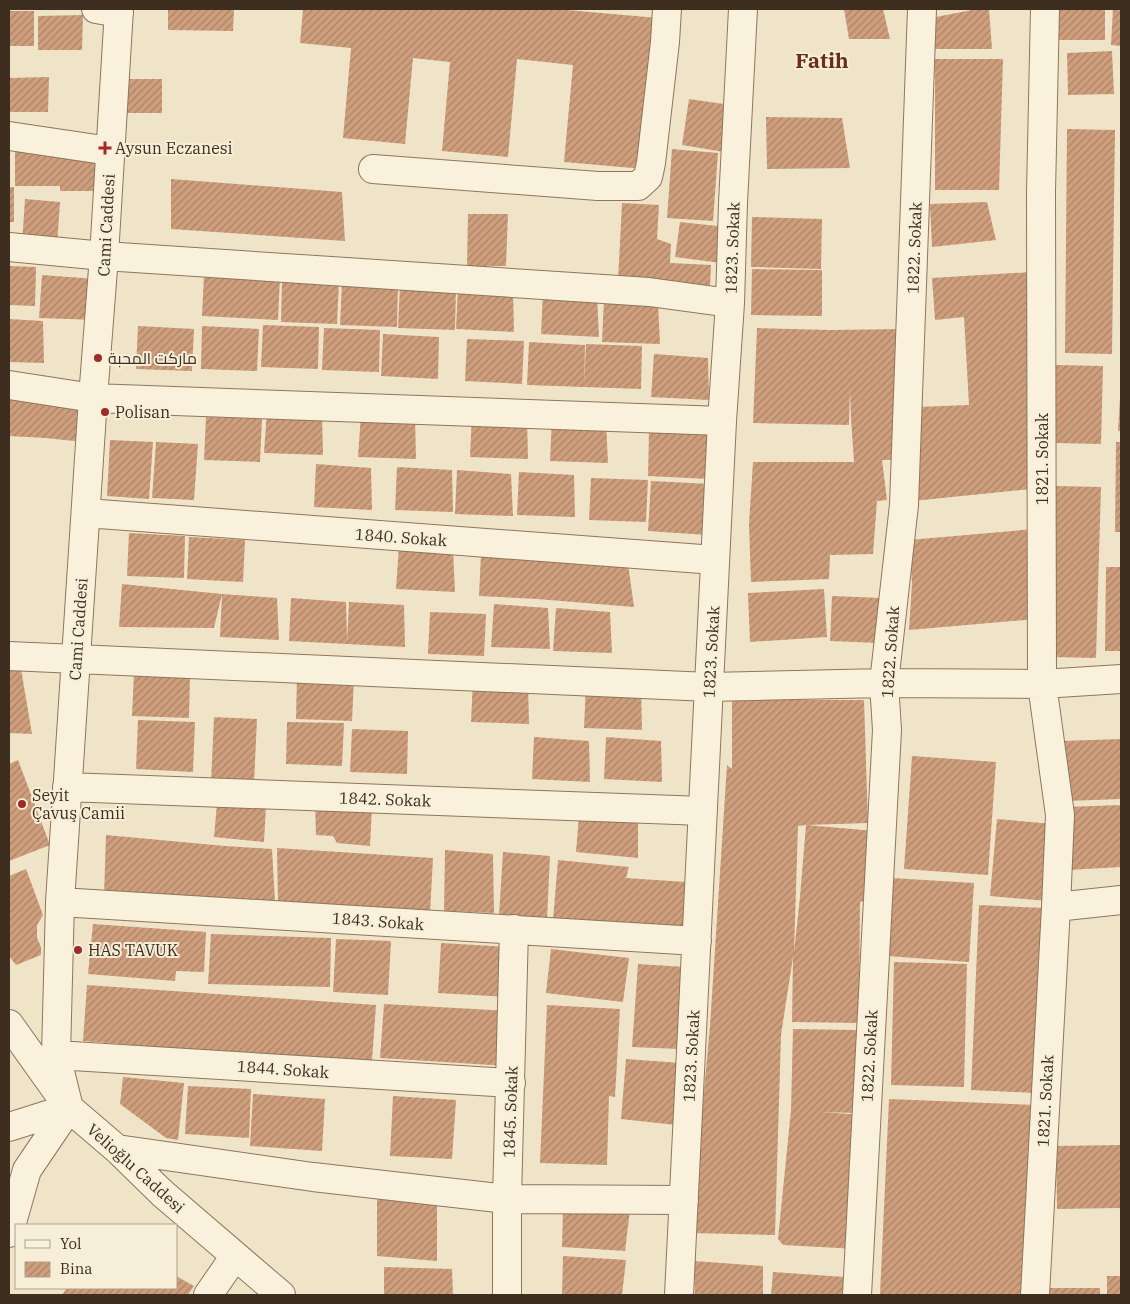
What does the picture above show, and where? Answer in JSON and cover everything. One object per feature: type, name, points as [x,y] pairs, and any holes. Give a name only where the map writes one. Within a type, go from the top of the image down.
[{"type":"street","points":[[373,169],[598,186],[638,186],[648,177],[651,164],[667,9]]},
{"type":"street","name":"1823. Sokak","points":[[680,1295],[743,9]]},
{"type":"street","name":"1822. Sokak","points":[[857,1295],[887,730],[884,683],[904,505],[922,9]]},
{"type":"street","name":"1821. Sokak","points":[[1035,1295],[1060,815],[1042,684],[1041,192],[1045,9]]},
{"type":"street","name":"Cami Caddesi","points":[[69,1108],[56,1055],[60,902],[104,256],[110,151],[111,10]]},
{"type":"street","points":[[9,136],[110,151]]},
{"type":"street","points":[[9,247],[104,256],[649,292],[730,303]]},
{"type":"street","points":[[9,385],[93,398],[722,421]]},
{"type":"street","name":"1840. Sokak","points":[[86,513],[715,560]]},
{"type":"street","points":[[9,656],[709,687],[884,683],[1042,684],[1121,679]]},
{"type":"street","name":"1842. Sokak","points":[[67,787],[703,811]]},
{"type":"street","points":[[1056,907],[1121,900]]},
{"type":"street","name":"1843. Sokak","points":[[60,902],[697,941]]},
{"type":"street","name":"1845. Sokak","points":[[507,1295],[507,1199],[514,930]]},
{"type":"street","name":"Velioğlu Caddesi","points":[[9,1024],[69,1108],[117,1149],[162,1193],[281,1295]]},
{"type":"street","name":"1844. Sokak","points":[[56,1055],[511,1083]]},
{"type":"street","points":[[9,1127],[69,1108]]},
{"type":"street","points":[[9,1233],[27,1170],[69,1108]]},
{"type":"street","points":[[117,1149],[313,1177],[507,1199],[684,1200]]},
{"type":"street","points":[[208,1295],[236,1256]]},
{"type":"building","points":[[168,9],[234,9],[233,31],[168,30]]},
{"type":"building","points":[[303,9],[556,9],[658,18],[644,169],[564,162],[573,65],[517,59],[508,157],[442,151],[450,62],[413,58],[405,144],[343,138],[351,48],[300,43]]},
{"type":"building","points":[[844,9],[883,9],[890,39],[849,39]]},
{"type":"building","points":[[977,9],[989,9],[992,49],[935,49],[936,17]]},
{"type":"building","points":[[1059,9],[1105,9],[1105,40],[1059,40]]},
{"type":"building","points":[[1113,9],[1121,9],[1121,46],[1111,45]]},
{"type":"building","points":[[9,11],[34,11],[34,46],[9,46]]},
{"type":"building","points":[[83,15],[82,50],[38,50],[38,16]]},
{"type":"building","points":[[1112,51],[1114,94],[1068,95],[1067,53]]},
{"type":"building","points":[[935,59],[1003,59],[999,190],[935,190]]},
{"type":"building","points":[[49,77],[48,112],[9,112],[9,78]]},
{"type":"building","points":[[117,79],[162,79],[162,113],[117,113]]},
{"type":"building","points":[[689,99],[731,105],[724,152],[682,145]]},
{"type":"building","points":[[766,117],[842,118],[850,168],[767,169]]},
{"type":"building","points":[[1067,129],[1115,130],[1112,354],[1065,353]]},
{"type":"building","points":[[672,149],[718,153],[713,221],[667,218]]},
{"type":"building","points":[[15,151],[105,157],[105,191],[60,191],[60,186],[15,186]]},
{"type":"building","points":[[171,179],[342,192],[345,241],[171,229]]},
{"type":"building","points":[[9,187],[14,187],[14,222],[9,222]]},
{"type":"building","points":[[25,199],[60,202],[57,246],[22,244]]},
{"type":"building","points":[[987,202],[996,240],[932,247],[930,204]]},
{"type":"building","points":[[622,203],[659,205],[657,239],[671,244],[670,263],[711,265],[710,287],[618,281]]},
{"type":"building","points":[[468,214],[508,214],[506,266],[467,266]]},
{"type":"building","points":[[752,217],[822,219],[821,269],[751,267]]},
{"type":"building","points":[[680,222],[726,227],[721,263],[675,257]]},
{"type":"building","points":[[10,266],[36,267],[35,306],[9,305]]},
{"type":"building","points":[[752,269],[822,270],[822,316],[751,315]]},
{"type":"building","points":[[1031,272],[1031,489],[913,501],[917,407],[969,405],[964,317],[935,320],[932,278]]},
{"type":"building","points":[[204,274],[280,278],[278,320],[202,316]]},
{"type":"building","points":[[42,275],[96,279],[97,320],[39,318]]},
{"type":"building","points":[[282,280],[339,282],[337,324],[281,322]]},
{"type":"building","points":[[342,283],[398,285],[397,327],[340,325]]},
{"type":"building","points":[[400,285],[456,288],[455,330],[398,328]]},
{"type":"building","points":[[458,286],[513,290],[514,332],[456,329]]},
{"type":"building","points":[[543,291],[597,295],[599,337],[541,334]]},
{"type":"building","points":[[604,299],[658,303],[660,344],[602,342]]},
{"type":"building","points":[[9,319],[43,321],[44,363],[9,362]]},
{"type":"building","points":[[263,325],[319,327],[318,369],[261,367]]},
{"type":"building","points":[[138,326],[194,329],[192,371],[136,369]]},
{"type":"building","points":[[202,326],[259,329],[257,371],[201,369]]},
{"type":"building","points":[[324,328],[380,330],[379,372],[322,370]]},
{"type":"building","points":[[757,328],[905,329],[902,460],[882,460],[887,500],[877,501],[873,554],[830,555],[829,579],[751,582],[749,524],[753,462],[854,462],[850,389],[849,425],[753,423]]},
{"type":"building","points":[[383,334],[439,337],[438,379],[381,376]]},
{"type":"building","points":[[467,339],[524,341],[522,384],[465,381]]},
{"type":"building","points":[[529,342],[585,345],[584,387],[527,385]]},
{"type":"building","points":[[586,344],[642,346],[641,389],[584,387]]},
{"type":"building","points":[[654,354],[708,358],[709,400],[651,397]]},
{"type":"building","points":[[1056,365],[1103,366],[1101,444],[1054,443]]},
{"type":"building","points":[[9,393],[85,403],[84,442],[9,436]]},
{"type":"building","points":[[1120,397],[1121,431],[1118,431]]},
{"type":"building","points":[[267,410],[322,414],[323,455],[264,453]]},
{"type":"building","points":[[361,414],[415,417],[416,459],[358,457]]},
{"type":"building","points":[[472,414],[527,417],[528,459],[470,457]]},
{"type":"building","points":[[206,417],[262,419],[260,462],[204,460]]},
{"type":"building","points":[[552,417],[606,421],[608,463],[550,461]]},
{"type":"building","points":[[649,431],[710,434],[708,479],[648,476]]},
{"type":"building","points":[[110,440],[153,442],[149,499],[107,496]]},
{"type":"building","points":[[156,442],[198,444],[194,500],[152,498]]},
{"type":"building","points":[[1116,442],[1121,442],[1121,532],[1115,532]]},
{"type":"building","points":[[316,464],[371,468],[372,510],[314,507]]},
{"type":"building","points":[[397,467],[452,470],[453,512],[395,510]]},
{"type":"building","points":[[457,470],[511,474],[513,516],[455,514]]},
{"type":"building","points":[[519,472],[574,475],[575,517],[517,515]]},
{"type":"building","points":[[591,478],[648,480],[646,522],[589,520]]},
{"type":"building","points":[[651,481],[710,484],[707,535],[648,531]]},
{"type":"building","points":[[1056,486],[1101,487],[1096,658],[1052,657]]},
{"type":"building","points":[[1034,529],[1036,619],[909,630],[912,583],[909,540]]},
{"type":"building","points":[[129,533],[185,536],[184,578],[127,576]]},
{"type":"building","points":[[189,537],[245,540],[243,582],[187,579]]},
{"type":"building","points":[[399,546],[453,550],[455,592],[396,589]]},
{"type":"building","points":[[481,554],[628,564],[634,607],[479,596]]},
{"type":"building","points":[[1106,567],[1121,567],[1121,651],[1105,651]]},
{"type":"building","points":[[122,584],[222,594],[214,628],[119,627]]},
{"type":"building","points":[[824,589],[827,637],[750,642],[748,593]]},
{"type":"building","points":[[222,594],[277,598],[279,640],[220,637]]},
{"type":"building","points":[[832,596],[881,598],[879,643],[830,641]]},
{"type":"building","points":[[291,598],[346,602],[347,641],[349,602],[404,605],[405,647],[289,641]]},
{"type":"building","points":[[494,604],[548,608],[550,649],[491,647]]},
{"type":"building","points":[[556,608],[610,612],[612,653],[553,651]]},
{"type":"building","points":[[430,612],[486,614],[484,656],[428,654]]},
{"type":"building","points":[[9,669],[21,669],[32,734],[9,733]]},
{"type":"building","points":[[134,673],[190,675],[189,718],[132,716]]},
{"type":"building","points":[[297,676],[354,678],[352,721],[296,719]]},
{"type":"building","points":[[473,679],[528,682],[529,724],[471,722]]},
{"type":"building","points":[[586,685],[641,689],[642,730],[584,728]]},
{"type":"building","points":[[732,700],[864,700],[868,823],[806,825],[875,831],[869,899],[860,902],[859,1023],[792,1022],[793,957],[781,1035],[775,1235],[691,1233],[710,1026],[727,765],[732,769]],"holes":[[[806,825],[800,897],[794,952],[798,826]]]},
{"type":"building","points":[[214,717],[257,719],[254,783],[211,782]]},
{"type":"building","points":[[138,720],[195,722],[193,772],[136,769]]},
{"type":"building","points":[[287,722],[344,723],[342,766],[286,764]]},
{"type":"building","points":[[352,729],[408,731],[407,774],[350,772]]},
{"type":"building","points":[[534,737],[589,741],[590,782],[532,779]]},
{"type":"building","points":[[606,737],[661,741],[662,782],[604,779]]},
{"type":"building","points":[[1121,739],[1121,799],[1066,801],[1062,741]]},
{"type":"building","points":[[912,756],[996,762],[988,875],[904,869]]},
{"type":"building","name":"Seyit Çavuş Camii","points":[[18,760],[50,845],[9,861],[9,764]]},
{"type":"building","points":[[217,804],[266,806],[264,842],[214,837]]},
{"type":"building","points":[[315,804],[372,807],[370,846],[337,843],[333,836],[316,835]]},
{"type":"building","points":[[1121,805],[1121,867],[1069,870],[1066,807]]},
{"type":"building","points":[[579,816],[638,819],[638,858],[576,852]]},
{"type":"building","points":[[997,819],[1054,824],[1047,901],[990,896]]},
{"type":"building","points":[[106,835],[272,849],[275,901],[225,898],[225,903],[104,896]]},
{"type":"building","points":[[277,848],[433,858],[430,913],[278,904]]},
{"type":"building","points":[[445,850],[493,854],[494,913],[444,911]]},
{"type":"building","points":[[503,852],[550,856],[547,920],[499,916]]},
{"type":"building","points":[[558,860],[629,867],[626,878],[686,882],[684,926],[553,920]]},
{"type":"building","points":[[26,869],[43,915],[37,925],[37,938],[41,947],[41,955],[16,965],[9,956],[9,876]]},
{"type":"building","points":[[892,878],[974,883],[969,962],[887,956]]},
{"type":"building","points":[[979,905],[1045,908],[1036,1093],[971,1090]]},
{"type":"building","points":[[93,924],[206,932],[204,972],[176,971],[175,981],[88,974]]},
{"type":"building","points":[[211,934],[331,938],[330,987],[208,984]]},
{"type":"building","points":[[336,939],[391,941],[388,995],[333,992]]},
{"type":"building","points":[[441,943],[510,947],[508,997],[438,993]]},
{"type":"building","points":[[551,949],[629,958],[623,1002],[546,993]]},
{"type":"building","points":[[894,962],[967,964],[964,1087],[891,1085]]},
{"type":"building","points":[[638,964],[686,967],[679,1049],[632,1047]]},
{"type":"building","points":[[87,985],[376,1005],[372,1061],[248,1054],[83,1041]]},
{"type":"building","points":[[384,1004],[510,1011],[507,1066],[380,1058]]},
{"type":"building","points":[[547,1005],[620,1009],[615,1097],[609,1096],[607,1165],[540,1163]]},
{"type":"building","points":[[793,1029],[857,1030],[855,1113],[820,1112],[864,1115],[857,1249],[783,1245],[778,1239],[791,1110]]},
{"type":"building","points":[[626,1059],[681,1063],[676,1125],[621,1119]]},
{"type":"building","points":[[123,1077],[184,1083],[178,1140],[166,1138],[120,1104]]},
{"type":"building","points":[[188,1086],[251,1089],[249,1138],[185,1134]]},
{"type":"building","points":[[253,1094],[325,1099],[322,1151],[250,1146]]},
{"type":"building","points":[[393,1096],[456,1100],[452,1159],[390,1156]]},
{"type":"building","points":[[889,1099],[1035,1105],[1024,1295],[880,1295]]},
{"type":"building","points":[[1121,1145],[1121,1208],[1057,1209],[1056,1146]]},
{"type":"building","points":[[377,1198],[437,1202],[437,1261],[377,1256]]},
{"type":"building","points":[[563,1208],[630,1210],[625,1251],[562,1247]]},
{"type":"building","points":[[563,1256],[626,1260],[622,1295],[562,1295]]},
{"type":"building","points":[[694,1261],[763,1266],[763,1295],[695,1295]]},
{"type":"building","points":[[384,1267],[452,1269],[453,1295],[384,1295]]},
{"type":"building","points":[[773,1272],[845,1277],[844,1295],[771,1295]]},
{"type":"building","points":[[1107,1276],[1121,1276],[1121,1295],[1107,1295]]},
{"type":"building","points":[[178,1277],[194,1286],[188,1295],[62,1295],[66,1289],[178,1289]]},
{"type":"building","points":[[1046,1288],[1100,1288],[1100,1295],[1046,1295]]},
{"type":"place","name":"Aysun Eczanesi","points":[[105,148]]},
{"type":"place","name":"ماركت المحبة","points":[[98,358]]},
{"type":"place","name":"Polisan","points":[[105,412]]},
{"type":"place","name":"Seyit Çavuş Camii","points":[[22,804]]},
{"type":"place","name":"HAS TAVUK","points":[[78,950]]},
{"type":"district","name":"Fatih","points":[[822,60]]}]
